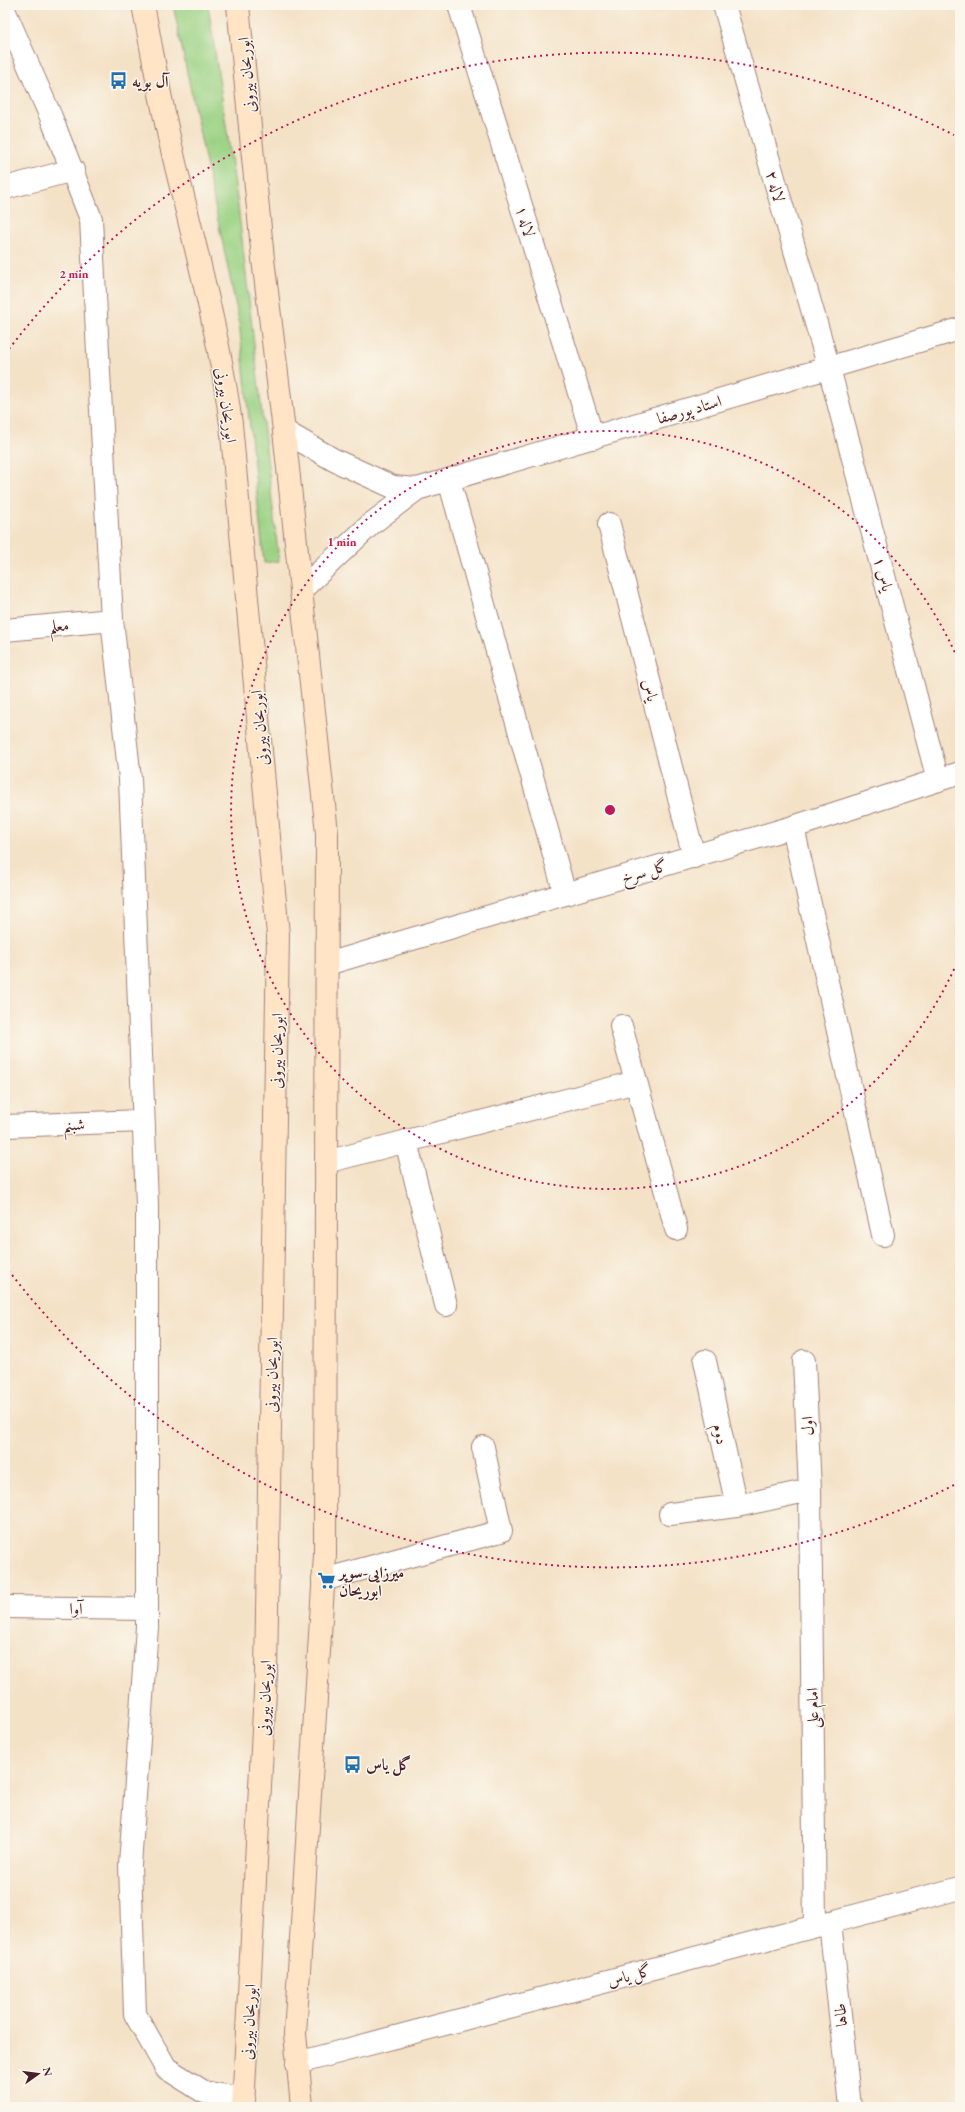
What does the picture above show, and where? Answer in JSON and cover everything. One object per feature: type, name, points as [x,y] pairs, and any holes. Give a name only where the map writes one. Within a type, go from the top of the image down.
[{"type":"main road","name":"ابوریحان بیرونی","points":[[143,5],[173,153],[199,260],[225,379],[278,935],[266,1673],[243,2103]]},
{"type":"main road","name":"ابوریحان بیرونی","points":[[240,10],[263,259],[284,431],[327,833],[323,1580],[295,2034],[302,2107]]},
{"type":"street","name":"لاله ۱","points":[[459,5],[593,438]]},
{"type":"street","name":"لاله ۲","points":[[724,5],[829,368]]},
{"type":"street","points":[[5,12],[73,170],[91,219],[112,620],[130,779],[147,1204],[147,1609],[130,1864],[135,2014],[166,2068],[204,2092],[243,2103]]},
{"type":"street","points":[[5,188],[73,170]]},
{"type":"street","name":"استاد پورصفا","points":[[417,489],[960,329]]},
{"type":"street","name":"یاس ۱","points":[[829,368],[938,780]]},
{"type":"street","points":[[284,431],[334,460],[393,487],[417,489]]},
{"type":"street","points":[[449,480],[564,894]]},
{"type":"street","points":[[301,590],[371,524],[417,489]]},
{"type":"street","name":"یاس","points":[[609,524],[694,857]]},
{"type":"street","name":"معلم","points":[[5,630],[112,620]]},
{"type":"street","name":"گل سرخ","points":[[327,964],[694,857],[960,774]]},
{"type":"street","points":[[793,827],[883,1235]]},
{"type":"street","points":[[621,1026],[676,1229]]},
{"type":"street","points":[[326,1162],[636,1082]]},
{"type":"street","name":"شبنم","points":[[5,1126],[143,1121]]},
{"type":"street","points":[[406,1141],[446,1305]]},
{"type":"street","name":"دوم","points":[[705,1361],[737,1506]]},
{"type":"street","name":"اول","points":[[804,1361],[810,1490]]},
{"type":"street","points":[[323,1580],[501,1531],[483,1447]]},
{"type":"street","points":[[670,1514],[737,1506],[810,1490]]},
{"type":"street","name":"امام علی","points":[[810,1490],[822,1924]]},
{"type":"street","name":"آوا","points":[[5,1607],[147,1609]]},
{"type":"street","name":"گل یاس","points":[[297,2063],[960,1888]]},
{"type":"street","name":"طاها","points":[[822,1924],[850,2107]]},
{"type":"green space","points":[[173,5],[208,5],[238,205],[279,561],[264,563],[239,321]]},
{"type":"place","name":"آل بویه","points":[[119,81]]},
{"type":"place","name":"میرزایی-سوپر ابوریحان","points":[[326,1581]]},
{"type":"place","name":"گل یاس","points":[[353,1764]]}]
